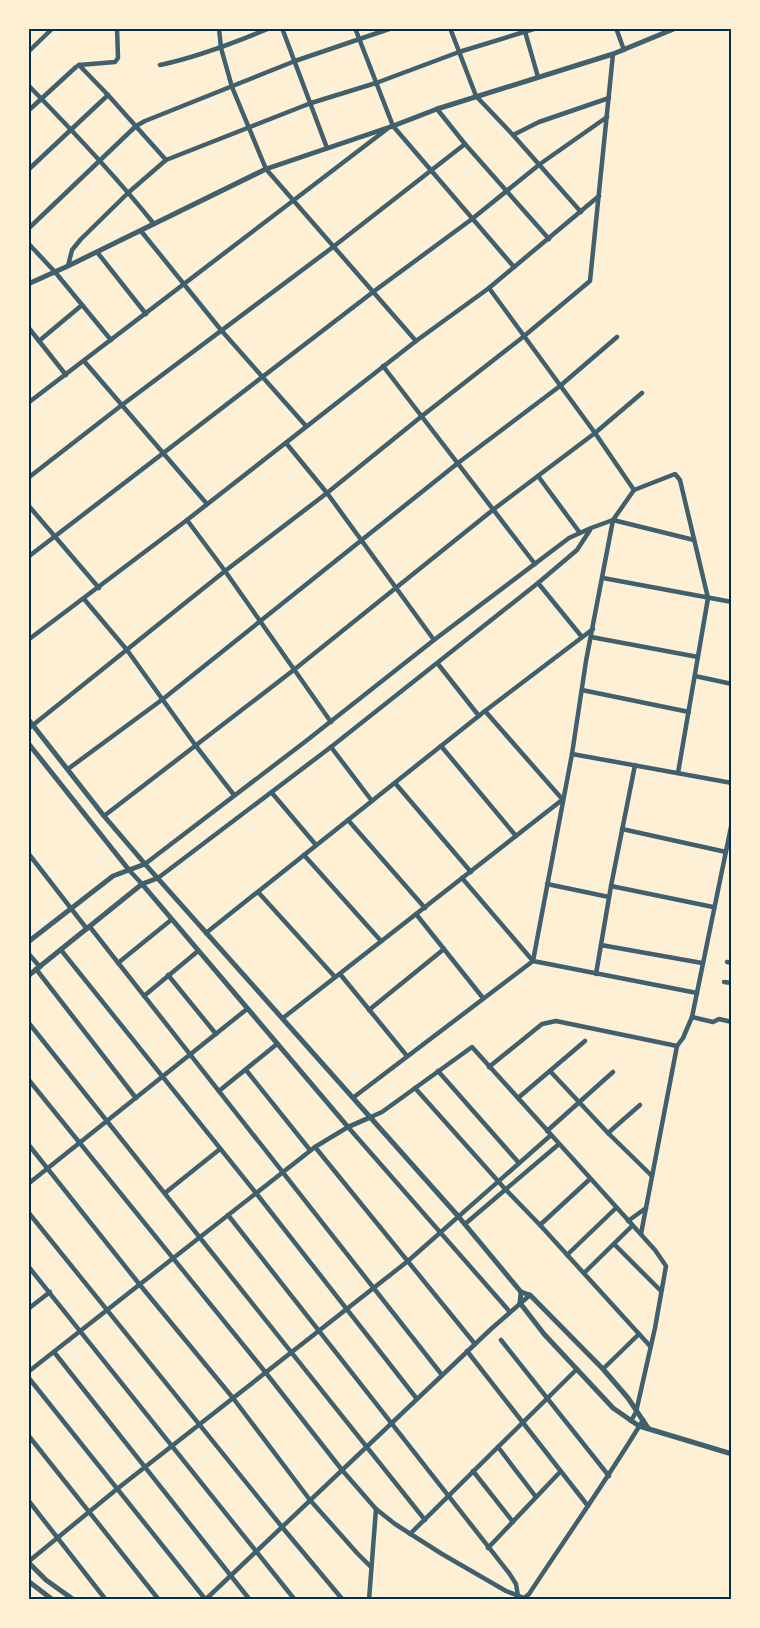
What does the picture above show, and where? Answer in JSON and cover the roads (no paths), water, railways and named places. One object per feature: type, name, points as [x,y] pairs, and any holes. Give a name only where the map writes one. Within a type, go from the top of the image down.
[{"type":"street","points":[[28,52],[53,28]]},
{"type":"street","points":[[28,111],[79,65],[116,62],[118,58],[117,28]]},
{"type":"street","points":[[219,28],[221,48],[232,87],[266,169],[416,341]]},
{"type":"street","points":[[160,65],[199,56],[270,28]]},
{"type":"street","points":[[282,28],[327,148]]},
{"type":"street","points":[[355,28],[391,127],[514,267]]},
{"type":"street","points":[[28,229],[145,120],[295,61],[392,28]]},
{"type":"street","points":[[450,28],[476,96],[540,164],[581,212]]},
{"type":"street","points":[[68,266],[75,244],[166,160],[311,103],[537,28]]},
{"type":"street","points":[[616,28],[624,50]]},
{"type":"street","points":[[28,284],[266,169],[476,96],[614,54],[676,28]]},
{"type":"street","points":[[525,31],[538,77]]},
{"type":"street","points":[[614,54],[590,281],[327,493],[30,724],[145,864],[465,1224],[520,1292],[520,1303],[544,1334],[613,1408],[648,1428],[730,1453],[732,1461]]},
{"type":"street","points":[[79,65],[166,160]]},
{"type":"street","points":[[28,85],[101,161],[154,224]]},
{"type":"street","points":[[28,170],[108,95]]},
{"type":"street","points":[[513,135],[539,122],[609,98]]},
{"type":"street","points":[[437,109],[549,239]]},
{"type":"street","points":[[28,557],[56,538],[472,219],[540,164],[607,117]]},
{"type":"street","points":[[28,403],[391,127]]},
{"type":"street","points":[[28,478],[465,144]]},
{"type":"street","points":[[28,640],[99,588],[383,366],[489,288],[599,196]]},
{"type":"street","points":[[141,231],[221,330],[306,426]]},
{"type":"street","points":[[28,243],[111,340]]},
{"type":"street","points":[[96,252],[146,314]]},
{"type":"street","points":[[489,288],[634,490]]},
{"type":"street","points":[[39,341],[82,305]]},
{"type":"street","points":[[28,327],[66,375]]},
{"type":"street","points":[[68,770],[163,699],[458,463],[560,386],[617,337]]},
{"type":"street","points":[[84,361],[207,504]]},
{"type":"street","points":[[383,366],[535,564]]},
{"type":"street","points":[[104,816],[295,669],[494,509],[595,434],[642,393]]},
{"type":"street","points":[[286,442],[327,493],[434,640]]},
{"type":"street","points":[[354,1097],[533,961],[613,520],[634,490],[675,474],[680,480],[708,598],[678,773]]},
{"type":"street","points":[[538,476],[580,533]]},
{"type":"street","points":[[28,506],[99,588]]},
{"type":"street","points":[[187,520],[331,722]]},
{"type":"street","points":[[28,942],[113,876],[145,864],[569,538],[613,520],[694,540]]},
{"type":"street","points":[[28,976],[142,885],[158,878],[272,793],[438,664],[577,550],[591,528]]},
{"type":"street","points":[[603,578],[732,602]]},
{"type":"street","points":[[538,583],[582,637]]},
{"type":"street","points":[[84,598],[127,650],[234,795]]},
{"type":"street","points":[[206,933],[592,629]]},
{"type":"street","points":[[591,637],[698,657]]},
{"type":"street","points":[[438,664],[479,716]]},
{"type":"street","points":[[695,676],[732,684]]},
{"type":"street","points":[[582,690],[689,712]]},
{"type":"street","points":[[485,711],[563,800]]},
{"type":"street","points":[[28,743],[171,920],[510,1312]]},
{"type":"street","points":[[441,746],[516,836]]},
{"type":"street","points":[[331,747],[372,801]]},
{"type":"street","points":[[572,754],[732,783]]},
{"type":"street","points":[[596,974],[635,765]]},
{"type":"street","points":[[395,783],[471,872]]},
{"type":"street","points":[[272,793],[316,845]]},
{"type":"street","points":[[283,1018],[563,800]]},
{"type":"street","points":[[348,820],[425,908]]},
{"type":"street","points":[[640,1234],[677,1046],[692,1017],[732,822]]},
{"type":"street","points":[[622,829],[726,852]]},
{"type":"street","points":[[28,853],[71,909],[118,963],[442,1375]]},
{"type":"street","points":[[304,855],[381,941]]},
{"type":"street","points":[[462,878],[533,961],[697,993]]},
{"type":"street","points":[[548,884],[609,897]]},
{"type":"street","points":[[611,886],[713,907]]},
{"type":"street","points":[[258,892],[369,1010],[407,1056]]},
{"type":"street","points":[[416,914],[483,998]]},
{"type":"street","points":[[118,963],[171,920]]},
{"type":"street","points":[[601,945],[702,963]]},
{"type":"street","points":[[369,1010],[444,949]]},
{"type":"street","points":[[61,950],[417,1399]]},
{"type":"street","points":[[144,996],[198,951]]},
{"type":"street","points":[[28,953],[136,1098]]},
{"type":"street","points":[[168,975],[216,1034]]},
{"type":"street","points":[[724,982],[732,983]]},
{"type":"street","points":[[28,1184],[247,1009]]},
{"type":"street","points":[[692,1017],[713,1022],[719,1019],[732,1022]]},
{"type":"street","points":[[489,1067],[542,1024],[556,1020],[677,1046]]},
{"type":"street","points":[[28,1022],[425,1520]]},
{"type":"street","points":[[518,1098],[585,1041]]},
{"type":"street","points":[[219,1091],[277,1044]]},
{"type":"street","points":[[28,1372],[312,1148],[348,1127],[382,1113],[472,1047],[662,1257],[666,1266],[636,1412],[631,1420]]},
{"type":"street","points":[[246,1070],[408,1261],[475,1344]]},
{"type":"street","points":[[438,1071],[519,1163]]},
{"type":"street","points":[[549,1071],[652,1176]]},
{"type":"street","points":[[74,1599],[46,1580],[28,1562],[117,1489],[408,1261],[519,1163],[613,1072]]},
{"type":"street","points":[[28,1079],[266,1372],[342,1470],[376,1509],[410,1534],[506,1591],[524,1598],[530,1594],[609,1476],[641,1423]]},
{"type":"street","points":[[416,1088],[506,1190],[650,1346]]},
{"type":"street","points":[[608,1133],[640,1105]]},
{"type":"street","points":[[28,1144],[233,1398],[310,1500],[371,1567]]},
{"type":"street","points":[[465,1224],[559,1144]]},
{"type":"street","points":[[165,1193],[220,1149]]},
{"type":"street","points":[[540,1225],[590,1179]]},
{"type":"street","points":[[567,1254],[616,1208]]},
{"type":"street","points":[[584,1273],[646,1208]]},
{"type":"street","points":[[28,1212],[342,1599]]},
{"type":"street","points":[[228,1215],[512,1578],[516,1584],[518,1596]]},
{"type":"street","points":[[614,1244],[661,1291]]},
{"type":"street","points":[[28,1266],[295,1599]]},
{"type":"street","points":[[28,1309],[50,1292]]},
{"type":"street","points":[[520,1292],[530,1294],[603,1369],[627,1398],[641,1423]]},
{"type":"street","points":[[28,1377],[205,1599],[530,1294]]},
{"type":"street","points":[[603,1369],[639,1334]]},
{"type":"street","points":[[501,1340],[609,1476]]},
{"type":"street","points":[[467,1351],[588,1506]]},
{"type":"street","points":[[54,1353],[250,1599]]},
{"type":"street","points":[[410,1534],[577,1369]]},
{"type":"street","points":[[28,1435],[159,1599]]},
{"type":"street","points":[[498,1447],[536,1497]]},
{"type":"street","points":[[473,1471],[513,1522]]},
{"type":"street","points":[[488,1548],[560,1472]]},
{"type":"street","points":[[28,1500],[106,1599]]},
{"type":"street","points":[[369,1599],[376,1509]]},
{"type":"street","points":[[28,1581],[52,1599]]}]
